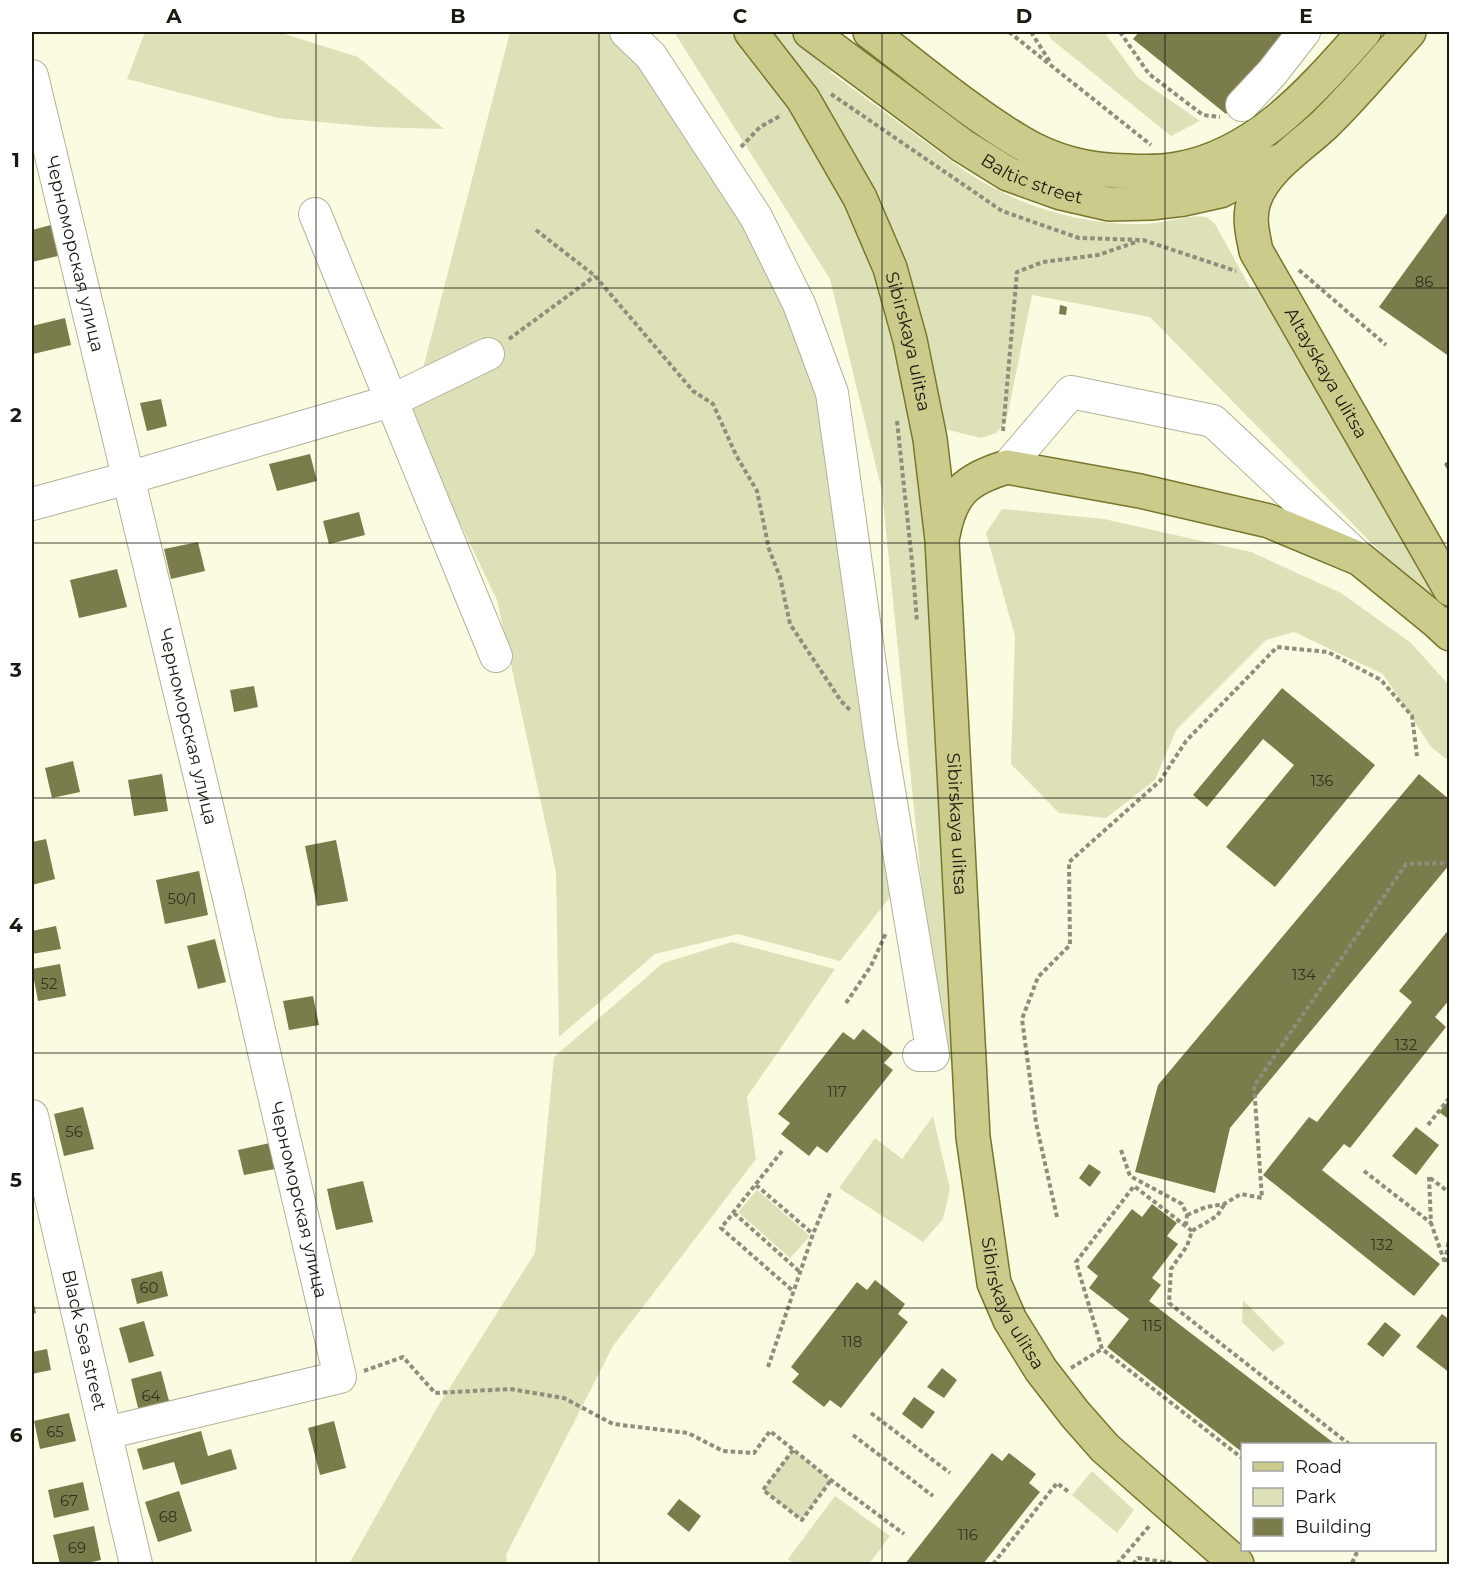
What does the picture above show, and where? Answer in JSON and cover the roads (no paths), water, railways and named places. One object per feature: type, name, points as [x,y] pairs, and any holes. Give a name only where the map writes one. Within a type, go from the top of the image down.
[{"type":"main road","name":"Sibirskaya ulitsa","points":[[750,32],[803,99],[860,198],[890,268],[910,340],[930,439],[942,540],[973,1137],[994,1283],[1010,1320],[1041,1370],[1075,1414],[1106,1448],[1237,1564]]},
{"type":"main road","name":"Baltic street","points":[[810,32],[963,146],[1008,174],[1061,193],[1109,204],[1184,199],[1220,191],[1288,156]]},
{"type":"main road","name":"Baltic street","points":[[870,32],[1022,143],[1065,163],[1109,171],[1150,172],[1178,169],[1209,161],[1260,134],[1296,105],[1364,32]]},
{"type":"main road","points":[[1288,156],[1332,116],[1409,32]]},
{"type":"main road","name":"Altayskaya ulitsa","points":[[1288,156],[1264,181],[1253,202],[1251,223],[1257,251],[1449,589]]},
{"type":"main road","points":[[942,540],[946,520],[960,493],[969,483],[986,473],[1003,468],[1140,491],[1269,521],[1359,559],[1449,634]]},
{"type":"street","points":[[626,32],[651,56],[756,217],[799,304],[832,393],[881,743],[933,1054],[918,1055]]},
{"type":"street","points":[[1242,105],[1272,73],[1304,32]]},
{"type":"street","name":"Черноморская улица","points":[[32,76],[229,898],[340,1377],[106,1434]]},
{"type":"street","points":[[315,214],[496,656]]},
{"type":"street","points":[[32,504],[391,401],[488,354]]},
{"type":"street","points":[[1003,468],[1071,392],[1213,421],[1359,559]]},
{"type":"street","name":"Black Sea street","points":[[32,1116],[136,1564]]}]
